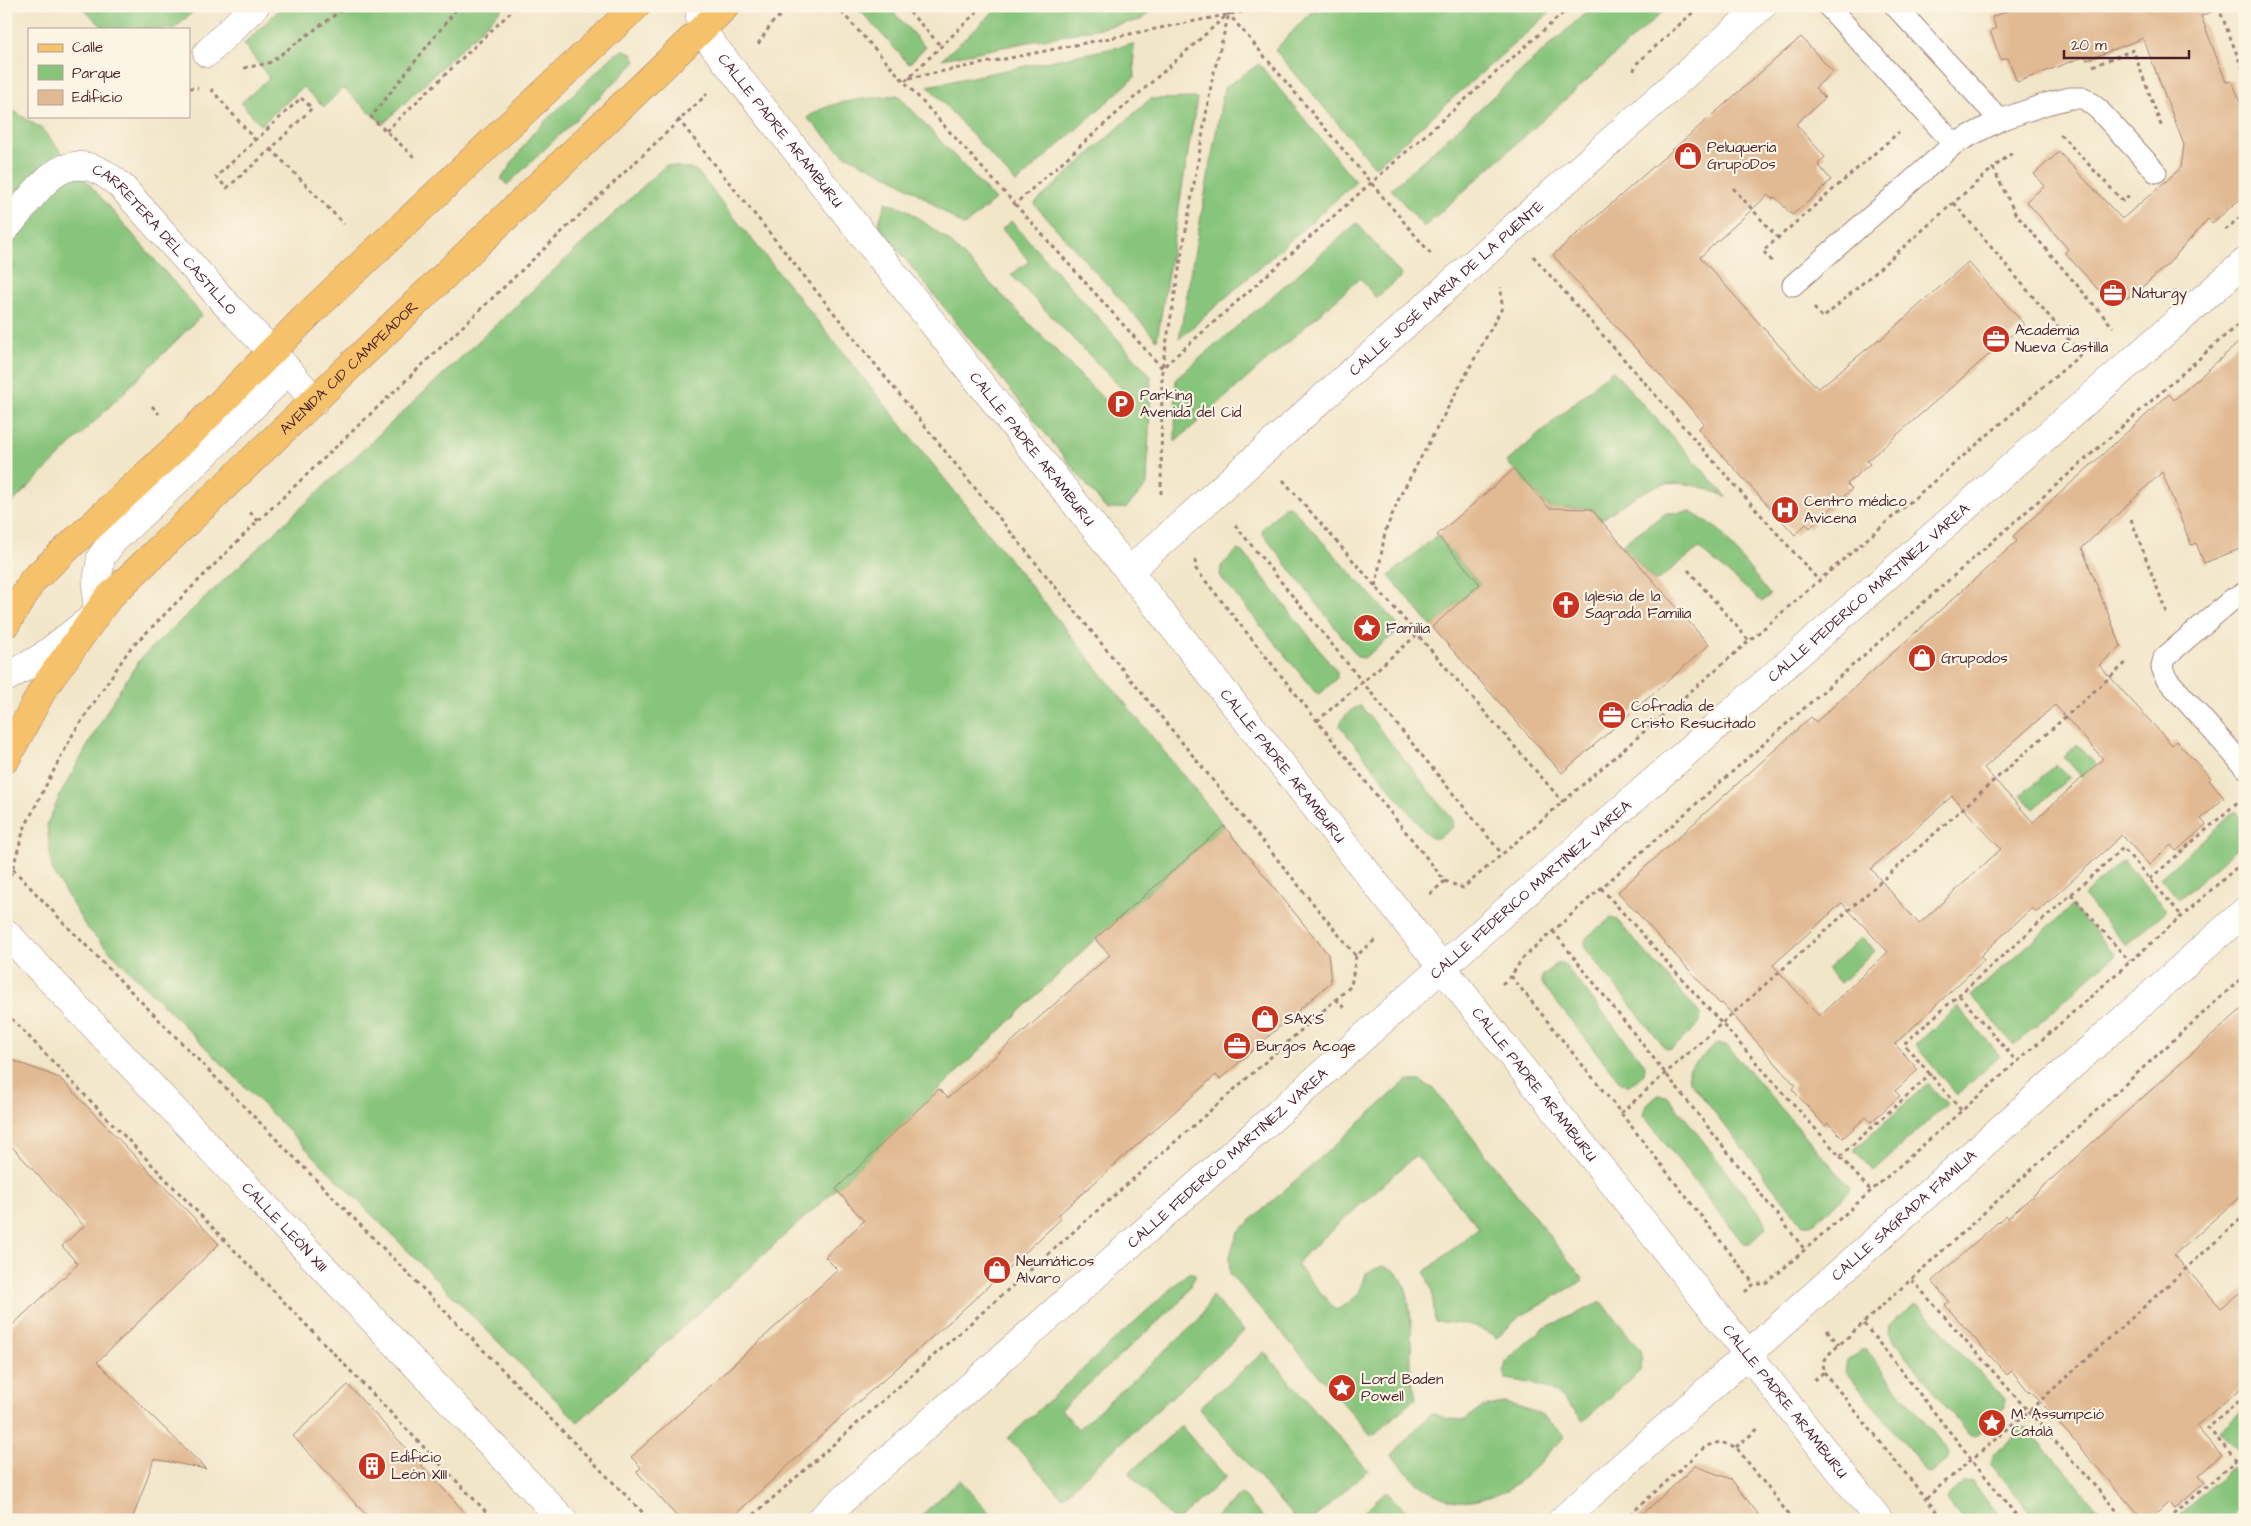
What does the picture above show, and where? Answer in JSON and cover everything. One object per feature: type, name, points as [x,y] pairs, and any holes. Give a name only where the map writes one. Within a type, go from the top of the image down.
[{"type":"main road","points":[[6,624],[34,580],[183,441],[313,310],[636,6]]},
{"type":"main road","name":"AVENIDA CID CAMPEADOR","points":[[6,759],[43,689],[108,598],[315,401],[700,18],[726,6]]},
{"type":"street","points":[[206,53],[255,6]]},
{"type":"street","name":"CALLE JOSÉ MARÍA DE LA PUENTE","points":[[1129,571],[1762,6]]},
{"type":"street","name":"CALLE PADRE ARAMBURU","points":[[700,18],[1129,571],[1879,1520]]},
{"type":"street","name":"CARRETERA DEL CASTILLO","points":[[6,228],[54,173],[69,166],[79,165],[98,170],[110,176],[315,401]]},
{"type":"street","name":"CALLE FEDERICO MARTÍNEZ VAREA","points":[[820,1520],[1442,967],[2245,262]]},
{"type":"street","points":[[6,678],[42,657],[97,614],[97,582],[101,557],[114,540],[201,458],[275,384],[272,352]]},
{"type":"street","points":[[6,608],[34,580]]},
{"type":"street","name":"CALLE SAGRADA FAMILIA","points":[[1562,1520],[2245,911]]},
{"type":"street","name":"CALLE LEÓN XIII","points":[[6,933],[563,1520]]},
{"type":"lane","points":[[1828,6],[1954,144]]},
{"type":"lane","points":[[1895,6],[2000,120]]},
{"type":"lane","points":[[1793,284],[1954,144],[2000,120],[2046,104],[2070,98],[2084,98],[2098,109],[2156,172]]},
{"type":"lane","points":[[2245,593],[2234,598],[2164,658],[2162,667],[2166,678],[2245,766]]},
{"type":"path","points":[[240,69],[269,63],[347,6]]},
{"type":"path","points":[[414,157],[371,117],[458,6]]},
{"type":"path","points":[[386,131],[517,6]]},
{"type":"path","points":[[753,50],[772,24],[791,6]]},
{"type":"path","points":[[836,6],[906,81],[1162,368]]},
{"type":"path","points":[[904,6],[941,46]]},
{"type":"path","points":[[906,81],[983,6]]},
{"type":"path","points":[[1222,6],[1435,258]]},
{"type":"path","points":[[1161,497],[1162,368],[1212,80],[1231,6]]},
{"type":"path","points":[[1015,204],[1237,6]]},
{"type":"path","points":[[909,78],[1271,6]]},
{"type":"path","points":[[1162,368],[1571,6]]},
{"type":"path","points":[[2218,6],[2245,76]]},
{"type":"path","points":[[2056,130],[2123,201],[2169,161],[2169,145],[2133,50],[2090,67]]},
{"type":"path","points":[[206,84],[256,141]]},
{"type":"path","points":[[6,891],[24,829],[73,734],[129,650],[258,521],[706,94]]},
{"type":"path","points":[[301,98],[312,108],[271,149],[227,188],[216,177],[301,98]]},
{"type":"path","points":[[678,119],[964,476],[1356,956],[1351,986],[748,1520]]},
{"type":"path","points":[[271,149],[344,224]]},
{"type":"path","points":[[2014,151],[1993,168],[2015,212],[2113,327]]},
{"type":"path","points":[[1733,188],[1778,238]]},
{"type":"path","points":[[1954,203],[2082,354]]},
{"type":"path","points":[[2223,232],[2245,213]]},
{"type":"path","name":"CALLE JOSÉ MARÍA DE LA PUENTE","points":[[1531,254],[1820,582]]},
{"type":"path","points":[[1376,586],[1385,532],[1400,496],[1502,308],[1501,281]]},
{"type":"path","points":[[1754,1284],[1621,1112],[1511,976],[1522,959],[1553,931],[2245,318]]},
{"type":"path","points":[[1195,554],[1196,569],[1445,881],[1463,888],[1820,582],[2120,320]]},
{"type":"path","points":[[1281,478],[1563,802]]},
{"type":"path","points":[[2131,518],[2171,623]]},
{"type":"path","points":[[1232,522],[1502,854]]},
{"type":"path","points":[[1688,570],[1750,642]]},
{"type":"path","points":[[1317,721],[1364,683],[1418,634]]},
{"type":"path","points":[[1621,1112],[2127,662]]},
{"type":"path","points":[[2150,878],[2245,796]]},
{"type":"path","points":[[1961,1110],[1904,1044],[2071,894],[2123,848],[2181,915]]},
{"type":"path","points":[[1742,1295],[1754,1284],[1766,1284],[2245,860]]},
{"type":"path","points":[[13,869],[62,922],[650,1520]]},
{"type":"path","points":[[1601,888],[1872,1191]]},
{"type":"path","points":[[2071,894],[2129,961]]},
{"type":"path","points":[[1553,931],[1805,1250]]},
{"type":"path","points":[[1943,1520],[1824,1372],[1822,1365],[1825,1358],[2245,975]]},
{"type":"path","points":[[1959,995],[2016,1061]]},
{"type":"path","points":[[6,1013],[494,1520]]},
{"type":"path","points":[[1840,1156],[1930,1074]]},
{"type":"path","points":[[1926,1498],[2029,1411],[2245,1214]]},
{"type":"path","points":[[1912,1280],[2125,1520]]},
{"type":"path","points":[[1864,1324],[2020,1520]]},
{"type":"path","points":[[1810,1385],[1824,1372]]},
{"type":"path","points":[[2245,1396],[2208,1428],[2245,1470]]},
{"type":"path","points":[[1736,1447],[1762,1426]]},
{"type":"path","points":[[1624,1520],[1706,1446],[1720,1442],[1736,1447],[1793,1520]]},
{"type":"path","points":[[2168,1520],[2236,1460]]},
{"type":"green space","points":[[80,6],[199,6],[175,28],[104,28]]},
{"type":"green space","points":[[283,6],[505,6],[383,124],[343,88],[324,107],[303,87],[261,125],[241,103],[269,78],[244,44]]},
{"type":"green space","points":[[856,6],[888,6],[925,47],[909,64]]},
{"type":"green space","points":[[1000,6],[1154,6],[1141,20],[942,59]]},
{"type":"green space","points":[[1348,6],[1557,6],[1375,167],[1275,50],[1310,13]]},
{"type":"green space","points":[[1593,6],[1669,6],[1424,227],[1391,189]]},
{"type":"green space","points":[[1133,44],[1135,77],[1016,183],[928,86]]},
{"type":"green space","points":[[624,50],[632,53],[636,62],[507,185],[501,179],[532,134],[614,55]]},
{"type":"green space","points":[[1259,64],[1356,182],[1179,339],[1224,88]]},
{"type":"green space","points":[[898,95],[995,200],[964,226],[898,181],[843,154],[807,118],[838,103]]},
{"type":"green space","points":[[1197,98],[1157,340],[1034,204],[1150,99]]},
{"type":"green space","points":[[6,106],[42,129],[202,315],[6,509]]},
{"type":"green space","points":[[666,165],[696,170],[1224,826],[1095,939],[836,1189],[578,1422],[86,927],[52,870],[47,824],[60,795],[116,695],[141,658]]},
{"type":"green space","points":[[886,202],[906,209],[948,240],[1115,411],[1129,396],[1011,275],[1029,261],[1002,229],[1011,221],[1151,376],[1147,485],[1126,508],[1106,509],[878,225]]},
{"type":"green space","points":[[1357,223],[1402,276],[1376,298],[1360,278],[1175,442],[1176,379]]},
{"type":"green space","points":[[1612,370],[1727,497],[1706,489],[1674,483],[1660,485],[1647,490],[1601,520],[1591,509],[1565,508],[1557,516],[1507,462]]},
{"type":"green space","points":[[1289,506],[1293,509],[1397,624],[1397,632],[1364,658],[1358,657],[1262,533],[1263,528],[1284,507]]},
{"type":"green space","points":[[1691,512],[1719,530],[1770,595],[1762,602],[1699,548],[1655,582],[1622,544],[1666,513]]},
{"type":"green space","points":[[1437,535],[1480,584],[1432,627],[1389,576]]},
{"type":"green space","points":[[1237,550],[1244,553],[1337,672],[1337,678],[1320,694],[1315,692],[1220,576],[1221,566]]},
{"type":"green space","points":[[1361,706],[1453,820],[1453,827],[1439,838],[1430,838],[1340,726],[1348,713],[1354,708]]},
{"type":"green space","points":[[2077,744],[2123,794],[2109,807],[2064,757]]},
{"type":"green space","points":[[2056,764],[2070,777],[2034,809],[2021,795]]},
{"type":"green space","points":[[2235,811],[2245,823],[2245,841],[2179,899],[2160,878]]},
{"type":"green space","points":[[2123,860],[2167,910],[2126,945],[2083,896]]},
{"type":"green space","points":[[2072,906],[2115,955],[2014,1045],[1971,996]]},
{"type":"green space","points":[[1611,918],[1617,920],[1701,1015],[1700,1023],[1672,1049],[1665,1048],[1585,948],[1584,944],[1587,937]]},
{"type":"green space","points":[[1862,937],[1875,951],[1840,983],[1827,969]]},
{"type":"green space","points":[[1563,963],[1645,1065],[1644,1074],[1629,1086],[1621,1083],[1542,984],[1542,976],[1557,964]]},
{"type":"green space","points":[[1958,1007],[2000,1056],[1957,1095],[1915,1045]]},
{"type":"green space","points":[[1717,1043],[1726,1045],[1850,1187],[1848,1193],[1811,1225],[1803,1225],[1689,1080],[1688,1070]]},
{"type":"green space","points":[[1406,1081],[1420,1081],[1435,1090],[1584,1280],[1519,1317],[1497,1338],[1490,1333],[1468,1325],[1435,1322],[1432,1291],[1425,1272],[1479,1227],[1416,1155],[1302,1257],[1297,1266],[1336,1310],[1356,1296],[1362,1287],[1366,1273],[1382,1266],[1393,1270],[1401,1278],[1406,1289],[1411,1319],[1411,1375],[1416,1398],[1372,1436],[1230,1274],[1229,1258],[1238,1232]]},
{"type":"green space","points":[[1928,1083],[1947,1104],[1873,1171],[1854,1150]]},
{"type":"green space","points":[[1658,1095],[1668,1096],[1765,1221],[1767,1227],[1750,1243],[1743,1243],[1643,1115],[1645,1107]]},
{"type":"green space","points":[[1189,1272],[1196,1274],[1184,1298],[1061,1409],[1078,1429],[1197,1322],[1212,1296],[1244,1331],[1062,1497],[1008,1438]]},
{"type":"green space","points":[[1602,1302],[1640,1350],[1642,1360],[1640,1371],[1583,1421],[1567,1402],[1550,1391],[1531,1384],[1506,1379],[1504,1369],[1507,1360],[1542,1329]]},
{"type":"green space","points":[[1915,1304],[1920,1306],[2004,1400],[2005,1408],[1975,1436],[1969,1436],[1888,1333],[1889,1325]]},
{"type":"green space","points":[[1861,1350],[1866,1350],[1949,1452],[1948,1459],[1931,1473],[1926,1471],[1845,1371],[1847,1361]]},
{"type":"green space","points":[[1264,1352],[1368,1470],[1312,1520],[1296,1520],[1199,1408]]},
{"type":"green space","points":[[1503,1403],[1530,1410],[1551,1423],[1565,1437],[1524,1477],[1505,1492],[1473,1501],[1459,1501],[1446,1498],[1422,1486],[1411,1477],[1392,1455],[1431,1413],[1448,1419],[1465,1420],[1483,1407]]},
{"type":"green space","points":[[2245,1408],[2245,1459],[2219,1431]]},
{"type":"green space","points":[[1181,1426],[1226,1477],[1178,1520],[1173,1520],[1129,1473]]},
{"type":"green space","points":[[2024,1429],[2031,1432],[2108,1520],[2035,1520],[1991,1463],[1994,1454],[2019,1431]]},
{"type":"green space","points":[[2232,1467],[2245,1481],[2245,1505],[2228,1520],[2174,1520]]},
{"type":"green space","points":[[960,1480],[996,1520],[916,1520]]},
{"type":"green space","points":[[1963,1482],[1973,1483],[2002,1520],[1963,1520],[1947,1500],[1950,1494]]},
{"type":"green space","points":[[1386,1491],[1415,1520],[1355,1520]]},
{"type":"green space","points":[[1241,1494],[1265,1520],[1213,1520]]},
{"type":"building","points":[[2020,6],[2218,6],[2219,9],[2201,16],[2226,82],[2232,81],[2245,114],[2245,195],[2212,223],[2208,219],[2168,264],[2140,289],[2127,298],[2123,295],[2112,305],[2065,253],[2068,249],[2026,201],[2045,186],[2034,174],[2059,152],[2122,219],[2181,168],[2184,145],[2143,38],[2087,60],[2086,56],[2017,82],[2008,58],[2001,60],[1990,31],[1996,28],[1992,17]]},
{"type":"building","points":[[1801,37],[1833,72],[1815,88],[1825,98],[1796,124],[1825,157],[1818,164],[1831,180],[1792,215],[1775,197],[1772,199],[1768,195],[1700,257],[1818,389],[1880,340],[1968,262],[2024,324],[1867,461],[1870,464],[1847,484],[1852,489],[1810,528],[1806,524],[1795,535],[1698,429],[1704,423],[1553,255]]},
{"type":"building","points":[[2245,337],[2245,547],[2204,563],[2196,543],[2191,545],[2162,472],[2082,548],[2121,646],[2099,665],[2172,745],[2176,741],[2211,778],[2209,780],[2224,798],[2201,819],[2206,825],[2176,851],[2171,845],[2149,865],[2122,835],[2037,912],[2032,908],[1980,956],[1984,960],[1895,1044],[1918,1070],[1895,1091],[1900,1096],[1871,1122],[1866,1117],[1843,1138],[1828,1123],[1825,1126],[1792,1089],[1795,1085],[1722,1003],[1720,1004],[1618,892],[1811,717],[1816,722],[2017,541],[2013,536],[2169,394],[2174,400]],"holes":[[[2055,705],[2103,759],[2033,822],[1984,768]],[[1952,796],[2001,849],[1919,924],[1871,869]],[[1842,903],[1888,952],[1819,1016],[1773,965]]]},
{"type":"building","name":"Iglesia de la Sagrada Familia","points":[[1514,469],[1549,508],[1591,509],[1709,645],[1562,773],[1432,627],[1480,584],[1437,535]]},
{"type":"building","points":[[1224,826],[1328,954],[1331,982],[1220,1079],[1216,1075],[1058,1215],[1061,1219],[729,1520],[680,1520],[637,1472],[641,1467],[631,1457],[838,1270],[825,1257],[864,1221],[836,1189],[939,1089],[948,1098],[1110,955],[1095,939]]},
{"type":"building","points":[[2245,1006],[2245,1192],[2174,1255],[2221,1308],[2245,1288],[2245,1385],[2196,1426],[2221,1455],[2198,1476],[2204,1483],[2175,1509],[2169,1502],[2150,1520],[2143,1520],[2030,1390],[2029,1392],[2012,1371],[2007,1375],[1945,1305],[1949,1302],[1932,1281],[2006,1215],[2008,1218]]},
{"type":"building","points":[[6,1058],[60,1078],[219,1244],[97,1362],[206,1469],[154,1459],[132,1520],[6,1520],[6,1331],[78,1264],[62,1246],[84,1226],[6,1140]]},
{"type":"building","name":"Edificio León XIII","points":[[348,1385],[472,1520],[371,1520],[293,1436]]},
{"type":"building","points":[[1695,1466],[1731,1479],[1763,1520],[1636,1520]]},
{"type":"place","name":"Peluquería GrupoDos","points":[[1688,156]]},
{"type":"place","name":"Naturgy","points":[[2113,293]]},
{"type":"place","name":"Academia Nueva Castilla","points":[[1996,339]]},
{"type":"place","name":"Parking Avenida del Cid","points":[[1121,404]]},
{"type":"place","name":"Centro médico Avicena","points":[[1785,510]]},
{"type":"place","name":"Iglesia de la Sagrada Familia","points":[[1566,605]]},
{"type":"place","name":"Familia","points":[[1367,628]]},
{"type":"place","name":"Grupodos","points":[[1922,658]]},
{"type":"place","name":"Cofradía de Cristo Resucitado","points":[[1612,715]]},
{"type":"place","name":"SAX'S","points":[[1265,1019]]},
{"type":"place","name":"Burgos Acoge","points":[[1237,1046]]},
{"type":"place","name":"Neumáticos Alvaro","points":[[997,1270]]},
{"type":"place","name":"Lord Baden Powell","points":[[1342,1388]]},
{"type":"place","name":"M. Assumpció Català","points":[[1992,1423]]},
{"type":"place","name":"Edificio León XIII","points":[[372,1466]]}]
